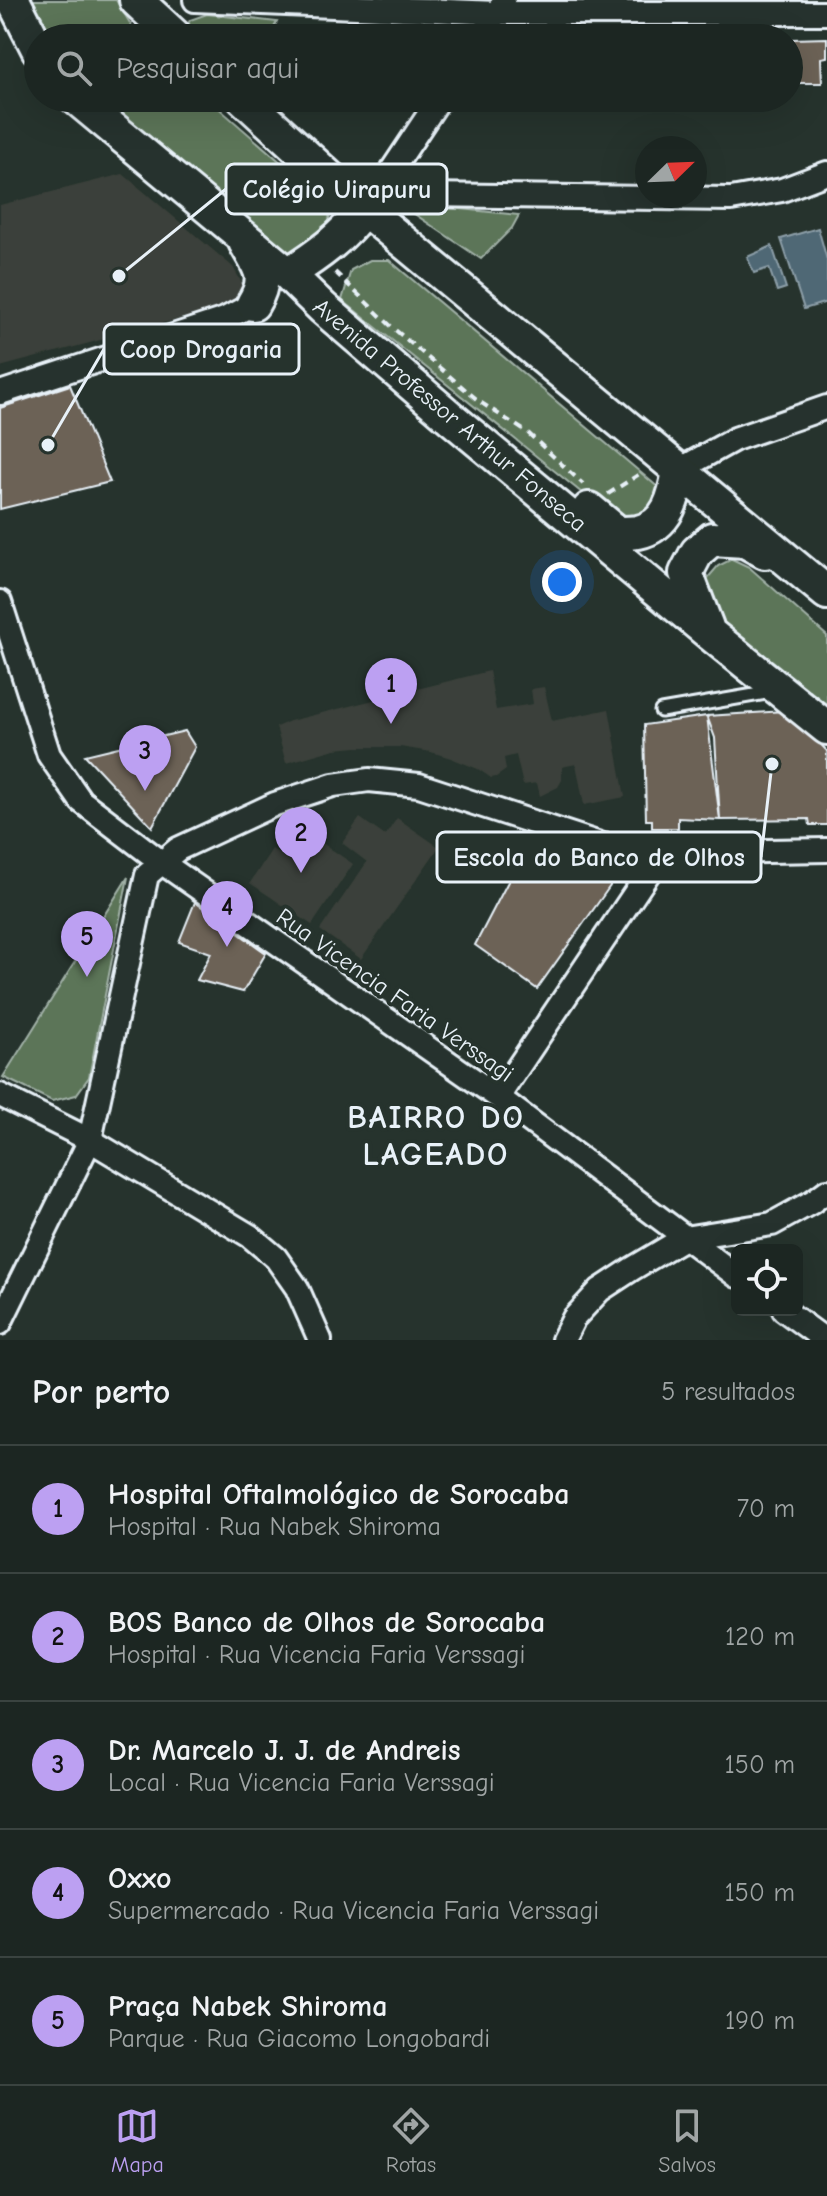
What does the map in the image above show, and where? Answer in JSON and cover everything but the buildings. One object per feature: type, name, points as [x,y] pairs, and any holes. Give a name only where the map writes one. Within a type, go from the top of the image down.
[{"type":"street","points":[[13,0],[25,24]]},
{"type":"street","points":[[195,0],[827,13]]},
{"type":"street","points":[[146,4],[164,24]]},
{"type":"street","points":[[489,24],[501,7]]},
{"type":"street","name":"Avenida Professor Arthur Fonseca","points":[[93,112],[288,274],[451,418],[827,728]]},
{"type":"street","points":[[258,112],[338,184],[368,216],[679,470],[812,568],[827,593]]},
{"type":"street","points":[[0,393],[225,319],[253,304],[288,274],[317,256],[368,216],[431,112]]},
{"type":"street","points":[[368,216],[439,195],[731,199],[782,190],[827,173]]},
{"type":"street","points":[[243,239],[261,272],[262,288],[253,304]]},
{"type":"street","points":[[317,256],[323,308]]},
{"type":"street","points":[[679,470],[735,439],[827,407]]},
{"type":"street","points":[[451,418],[520,452],[618,533],[640,532],[662,519],[675,496],[679,470]]},
{"type":"street","points":[[709,633],[686,573],[697,552],[712,539],[745,541],[812,568]]},
{"type":"street","name":"Rua Vicencia Faria Verssagi","points":[[0,602],[49,755],[81,801],[161,862],[498,1097],[731,1272]]},
{"type":"street","points":[[0,1323],[90,1140],[147,875],[178,849],[275,804],[333,785],[369,780],[419,785],[603,845],[662,853],[827,850]]},
{"type":"street","points":[[498,1097],[662,853]]},
{"type":"street","points":[[0,1095],[90,1140],[250,1236],[276,1258],[297,1288],[320,1340]]},
{"type":"street","points":[[563,1340],[574,1318],[600,1290],[684,1238],[772,1224],[827,1191]]},
{"type":"street","points":[[792,1316],[825,1340]]},
{"type":"lane","points":[[661,711],[781,691]]},
{"type":"path","points":[[317,256],[393,328],[480,402],[528,433],[589,490]]},
{"type":"shaded area","points":[[123,174],[233,267],[243,285],[241,296],[231,305],[0,367],[0,205]]},
{"type":"shaded area","points":[[489,671],[496,710],[533,704],[531,689],[544,687],[552,721],[609,709],[625,797],[584,805],[576,764],[562,767],[562,780],[558,787],[540,796],[537,783],[523,785],[516,755],[504,758],[506,770],[491,778],[451,758],[400,747],[335,749],[286,763],[276,727]]},
{"type":"shaded area","points":[[360,818],[385,836],[397,818],[439,847],[361,959],[320,930],[367,862],[342,843]]},
{"type":"shaded area","points":[[309,834],[353,864],[312,925],[250,883],[272,849],[290,861]]},
{"type":"green space","points":[[30,0],[116,0],[131,24],[41,24]]},
{"type":"green space","points":[[207,14],[277,22],[188,24],[190,20]]},
{"type":"green space","points":[[116,112],[223,112],[330,205],[329,225],[320,237],[283,255]]},
{"type":"green space","points":[[442,207],[519,215],[512,228],[481,259],[413,213]]},
{"type":"green space","points":[[370,260],[389,260],[666,494],[658,513],[623,526],[342,300],[351,270]]},
{"type":"green space","points":[[732,559],[749,567],[827,636],[827,712],[715,620],[706,580],[718,566]]},
{"type":"green space","points":[[128,877],[89,1077],[76,1095],[52,1101],[3,1077]]},
{"type":"water","points":[[818,228],[827,260],[827,302],[804,309],[781,239]]},
{"type":"water","points":[[772,246],[786,288],[777,291],[769,268],[754,273],[747,257]]},
{"type":"place","name":"Colégio Uirapuru","points":[[119,276]]},
{"type":"place","name":"Coop Drogaria","points":[[48,445]]},
{"type":"place","name":"Hospital Oftalmológico de Sorocaba","points":[[391,724]]},
{"type":"place","name":"Escola do Banco de Olhos","points":[[772,764]]},
{"type":"place","name":"Dr. Marcelo J. J. de Andreis","points":[[145,791]]},
{"type":"place","name":"BOS Banco de Olhos de Sorocaba","points":[[301,873]]},
{"type":"place","name":"Oxxo","points":[[227,947]]},
{"type":"place","name":"Praça Nabek Shiroma","points":[[87,977]]},
{"type":"district","name":"BAIRRO DO LAGEADO","points":[[436,1136]]}]
